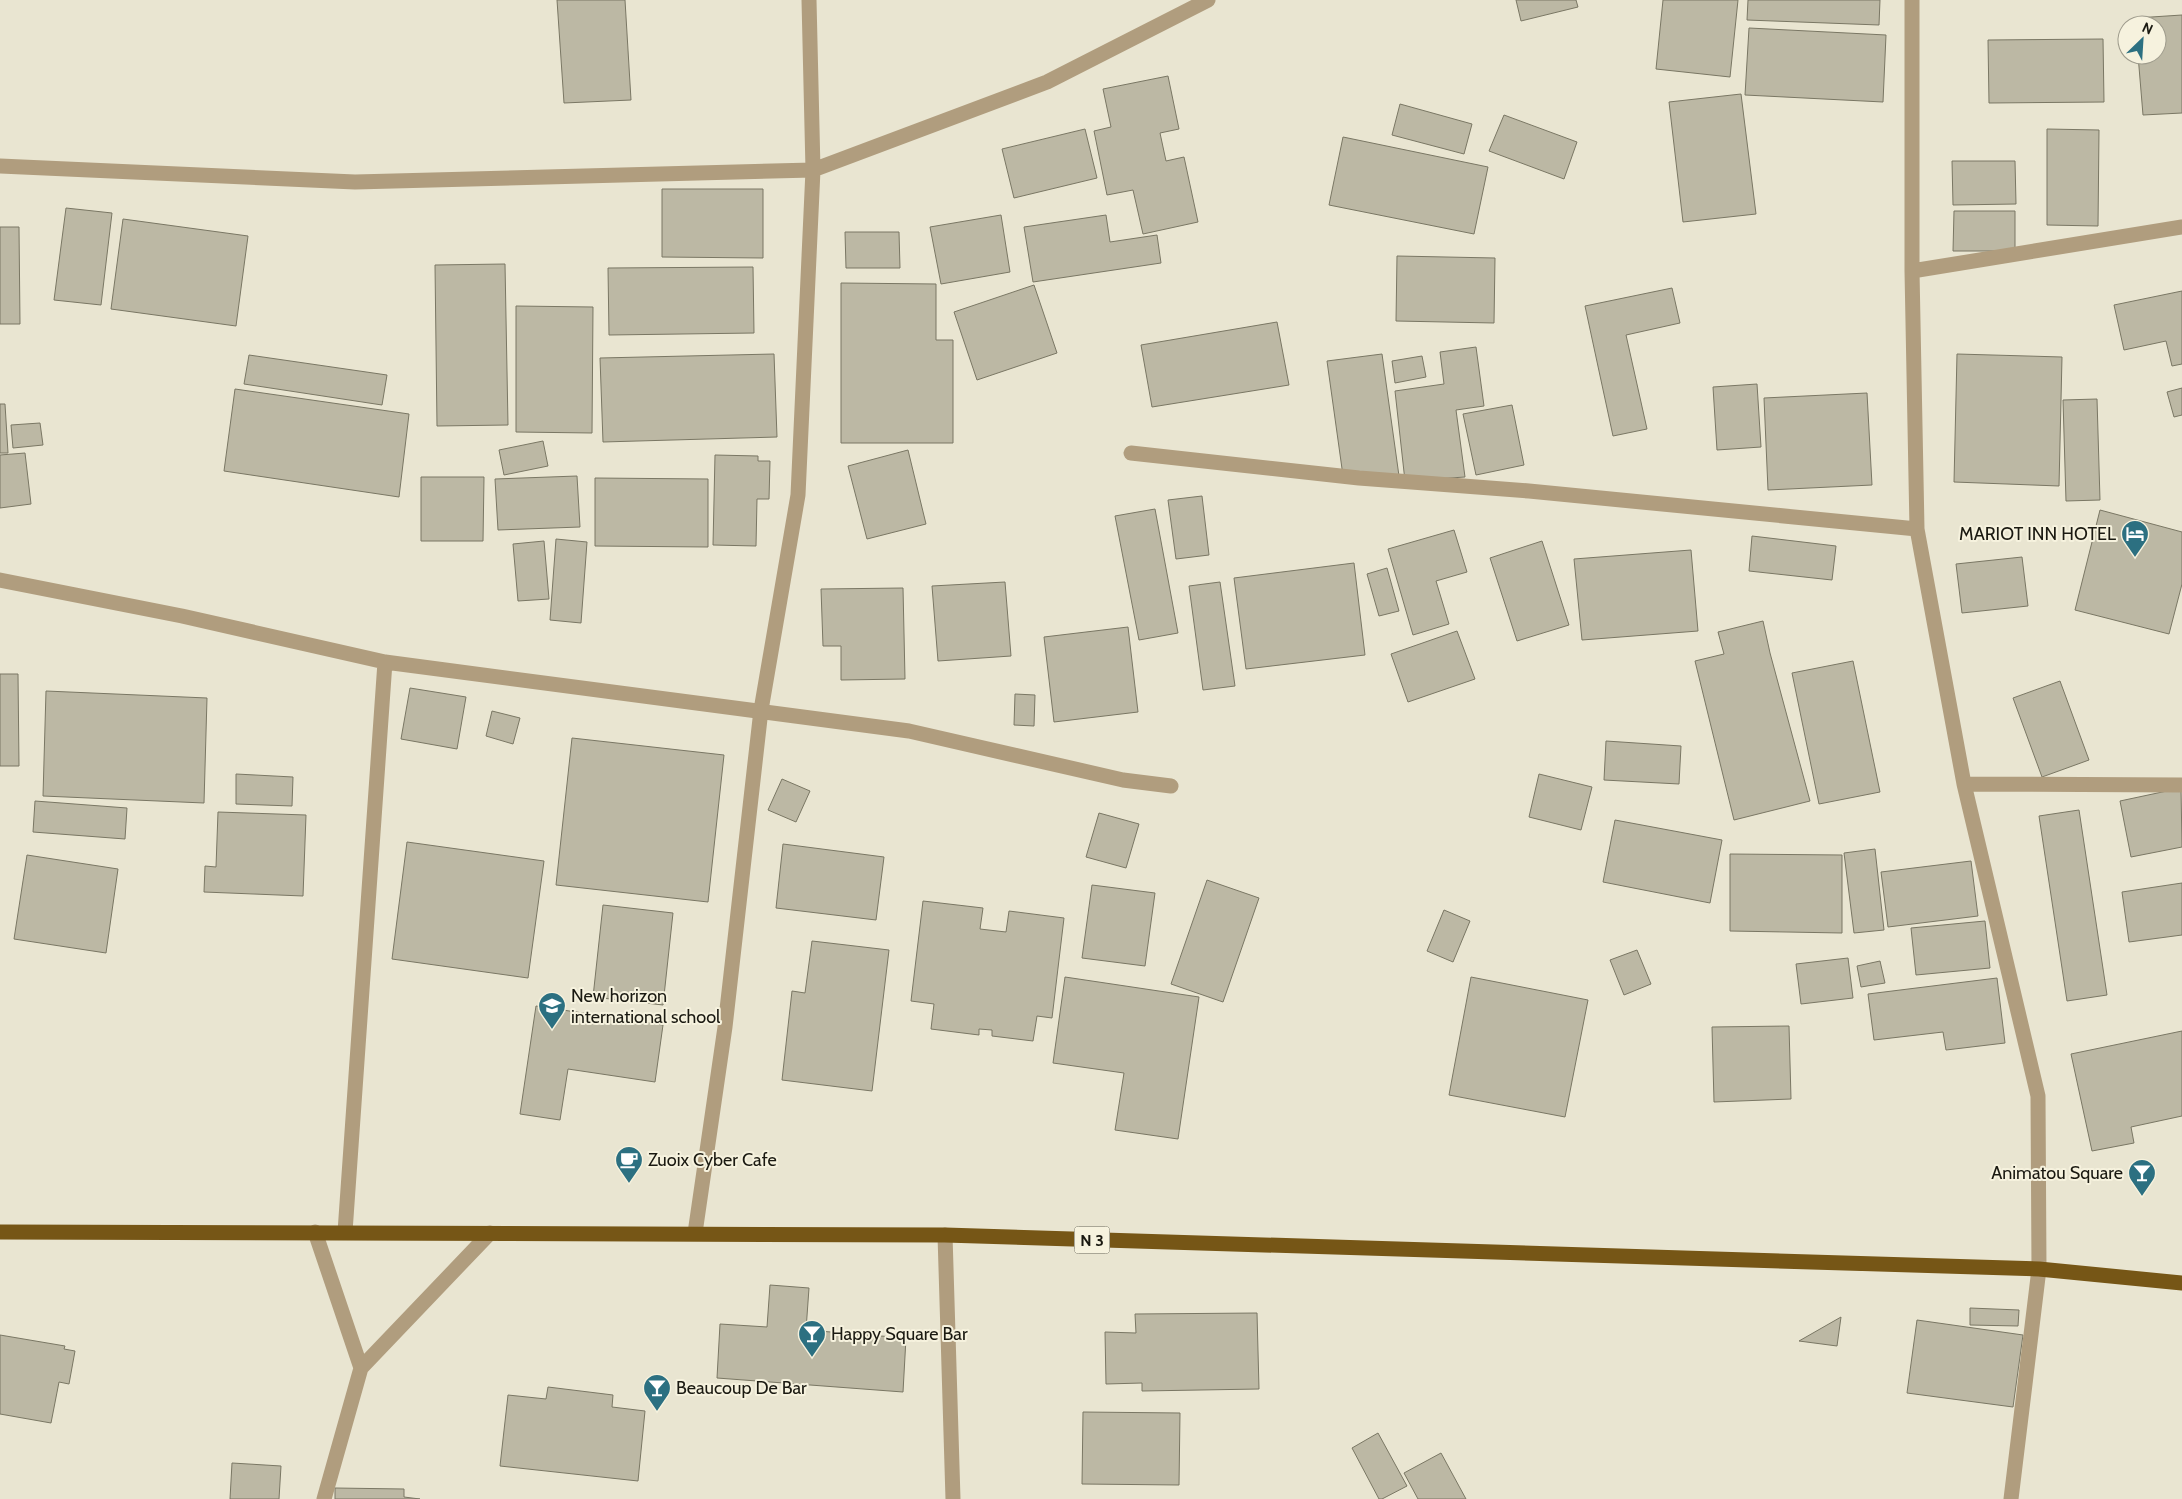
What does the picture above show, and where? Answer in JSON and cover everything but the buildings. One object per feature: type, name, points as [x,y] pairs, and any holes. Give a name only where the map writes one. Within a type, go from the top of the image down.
[{"type":"highway","name":"N 3","points":[[0,1232],[490,1232],[945,1235],[2039,1269],[2182,1283]]},
{"type":"street","points":[[695,1233],[725,1027],[760,710],[798,495],[813,170],[809,0]]},
{"type":"street","points":[[0,166],[355,182],[813,170],[1047,82],[1208,0]]},
{"type":"street","points":[[1912,0],[1912,271],[1917,529],[1964,784],[2038,1096],[2039,1269],[2011,1499]]},
{"type":"street","points":[[1912,271],[2182,227]]},
{"type":"street","points":[[1131,453],[1359,478],[1529,491],[1917,529]]},
{"type":"street","points":[[0,580],[182,616],[384,662],[909,731],[1123,780],[1171,786]]},
{"type":"street","points":[[345,1232],[384,662]]},
{"type":"street","points":[[1964,784],[2182,785]]},
{"type":"street","points":[[315,1232],[361,1368]]},
{"type":"street","points":[[324,1499],[361,1368],[490,1232]]},
{"type":"street","points":[[945,1235],[953,1499]]},
{"type":"place","name":"MARIOT INN HOTEL","points":[[2135,558]]},
{"type":"place","name":"New horizon international school","points":[[552,1030]]},
{"type":"place","name":"Zuoix Cyber Cafe","points":[[629,1184]]},
{"type":"place","name":"Animatou Square","points":[[2142,1197]]},
{"type":"place","name":"Happy Square Bar","points":[[812,1358]]},
{"type":"place","name":"Beaucoup De Bar","points":[[657,1412]]}]
